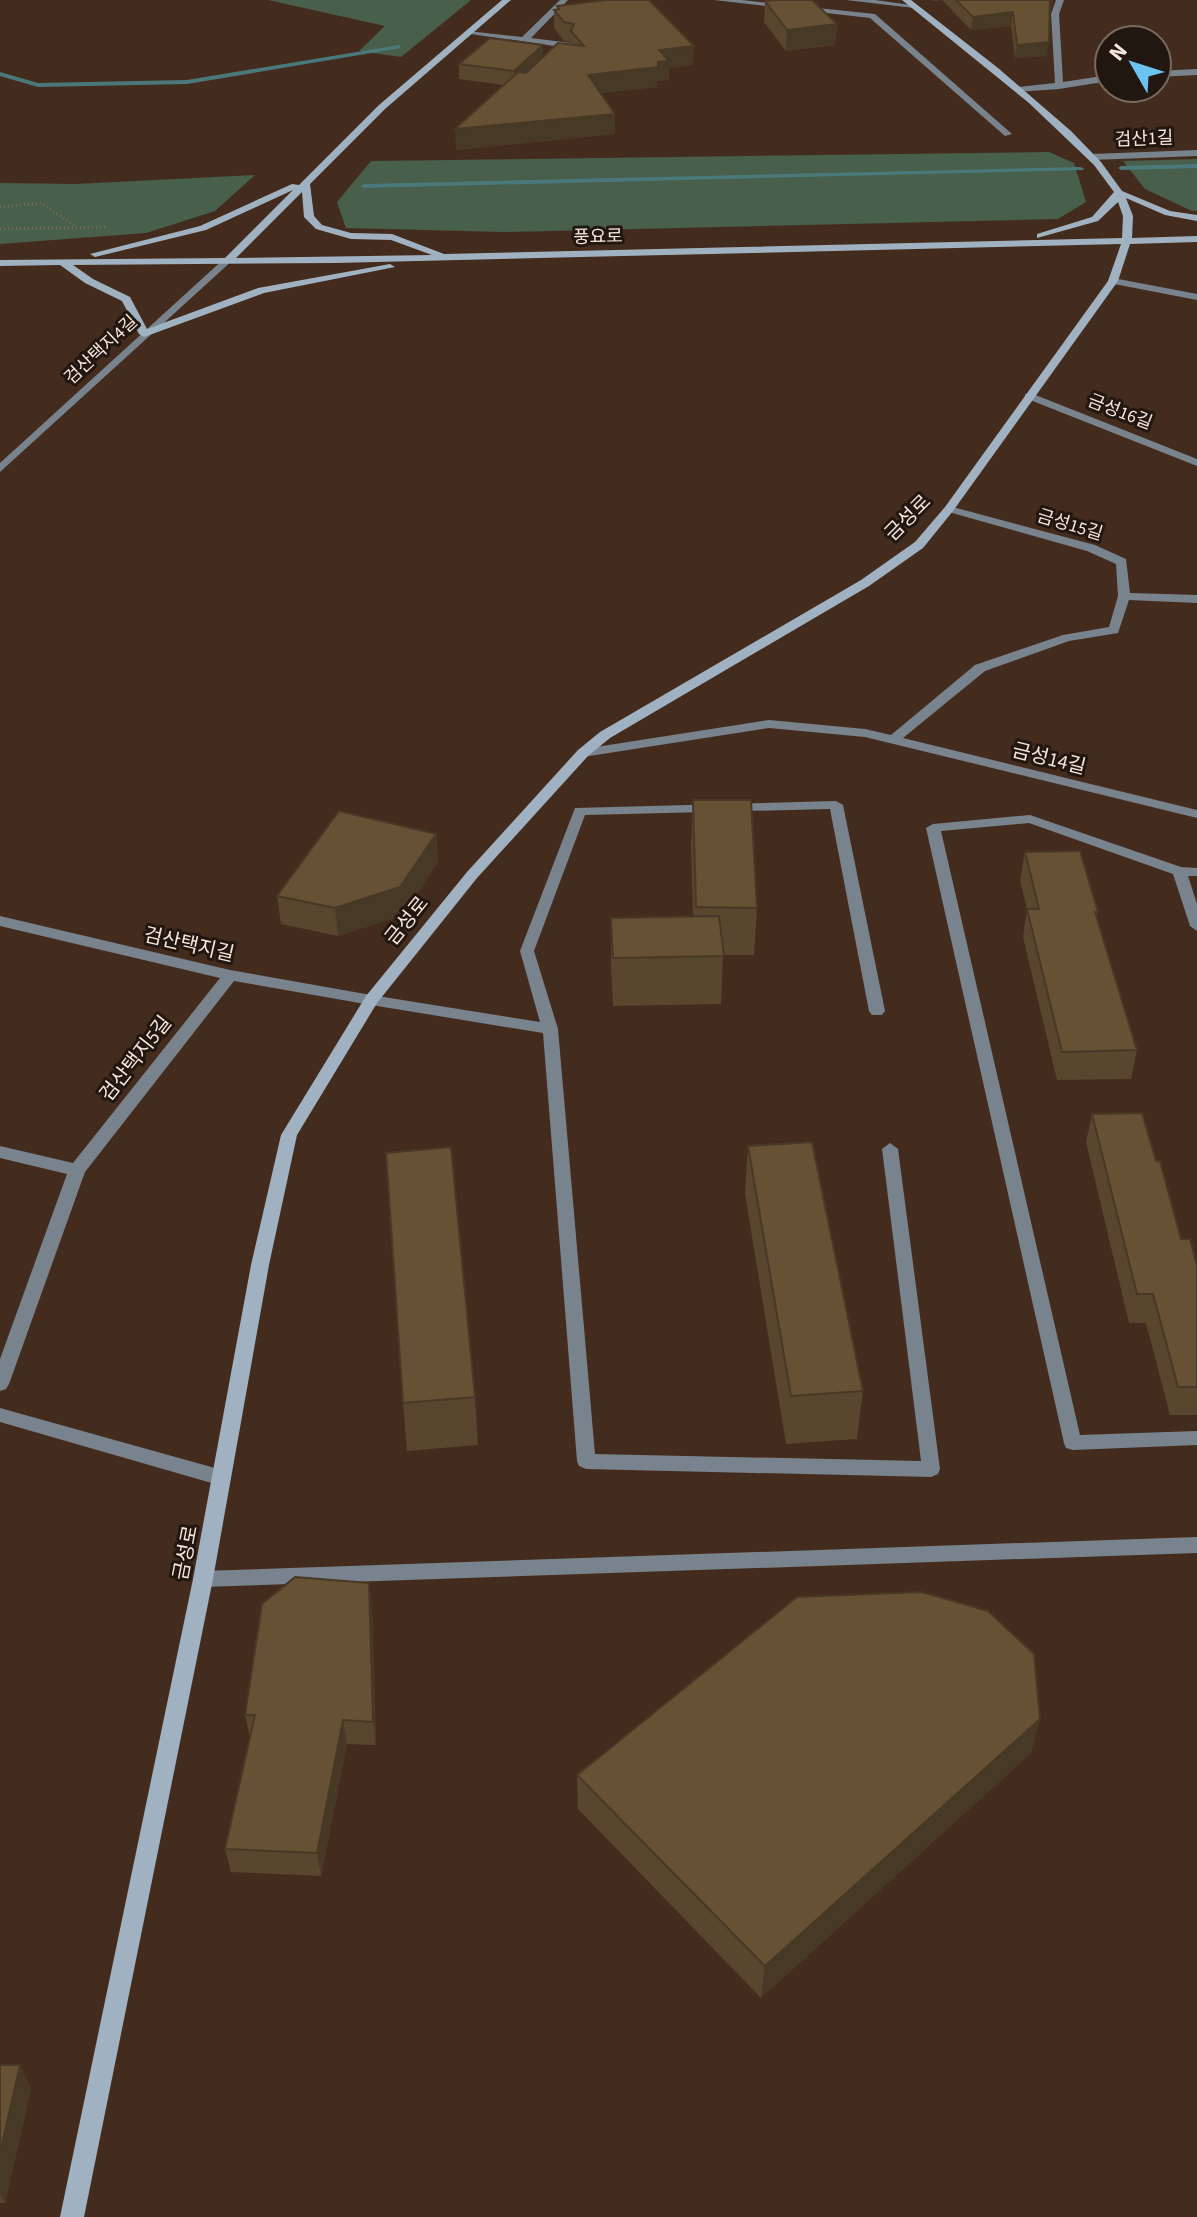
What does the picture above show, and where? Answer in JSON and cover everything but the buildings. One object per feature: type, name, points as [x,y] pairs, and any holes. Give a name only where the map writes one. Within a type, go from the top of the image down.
[{"type":"street","points":[[229,259],[382,107],[507,0]]},
{"type":"street","points":[[524,40],[564,0]]},
{"type":"street","points":[[718,0],[872,16],[1008,134]]},
{"type":"street","points":[[850,0],[910,3]]},
{"type":"street","points":[[1059,86],[1055,14],[1060,0]]},
{"type":"street","name":"금성로","points":[[72,2217],[203,1579],[260,1265],[289,1135],[371,1000],[472,875],[583,753],[605,735],[669,696],[865,583],[919,545],[949,509],[1113,281],[1127,241],[1128,215],[1121,193],[1092,157],[1018,90],[910,3]]},
{"type":"street","points":[[468,33],[568,45],[556,56]]},
{"type":"street","points":[[1173,73],[1197,72]]},
{"type":"street","points":[[1018,90],[1093,81]]},
{"type":"street","name":"검산1길","points":[[1092,157],[1197,153]]},
{"type":"street","points":[[305,182],[309,217],[319,227],[351,236],[392,237],[447,257]]},
{"type":"street","points":[[62,262],[203,228],[305,182]]},
{"type":"street","points":[[1019,242],[1095,219],[1121,193],[1168,213],[1197,218]]},
{"type":"street","name":"풍요로","points":[[0,263],[447,257],[1197,239]]},
{"type":"street","points":[[62,262],[89,281],[126,299],[144,334],[262,290],[447,257]]},
{"type":"street","name":"검산택지4길","points":[[0,469],[229,259]]},
{"type":"street","points":[[1113,281],[1197,297]]},
{"type":"street","name":"금성16길","points":[[1029,396],[1197,463]]},
{"type":"street","name":"금성15길","points":[[949,509],[1091,548],[1122,562],[1124,596]]},
{"type":"street","points":[[893,740],[980,668],[1067,638],[1114,630],[1124,596],[1197,599]]},
{"type":"street","name":"금성14길","points":[[583,753],[769,724],[865,733],[1197,814]]},
{"type":"street","points":[[877,1011],[836,805],[580,811],[527,951],[550,1029],[586,1461],[931,1469],[890,1149]]},
{"type":"street","points":[[1197,872],[1179,871],[1030,819],[933,828],[1073,1443],[1197,1438]]},
{"type":"street","points":[[1179,871],[1197,926]]},
{"type":"street","name":"검산택지길","points":[[0,921],[230,975],[550,1029]]},
{"type":"street","name":"검산택지5길","points":[[0,1384],[77,1170],[230,975]]},
{"type":"street","points":[[0,1152],[77,1170]]},
{"type":"street","points":[[0,1415],[222,1478]]},
{"type":"street","points":[[203,1579],[1197,1545]]},
{"type":"path","points":[[0,207],[41,203],[74,226]]},
{"type":"green space","points":[[268,0],[471,0],[401,57],[359,51],[385,26]]},
{"type":"green space","points":[[1049,152],[1074,163],[1086,202],[1058,219],[504,232],[346,228],[337,202],[371,161]]},
{"type":"green space","points":[[1197,159],[1197,211],[1145,189],[1123,161]]},
{"type":"green space","points":[[255,175],[215,211],[146,233],[0,244],[0,183],[76,184]]},
{"type":"waterway","points":[[0,74],[38,85],[187,82],[399,47]]},
{"type":"waterway","points":[[1121,168],[1197,166]]},
{"type":"waterway","points":[[364,186],[1081,169]]}]
